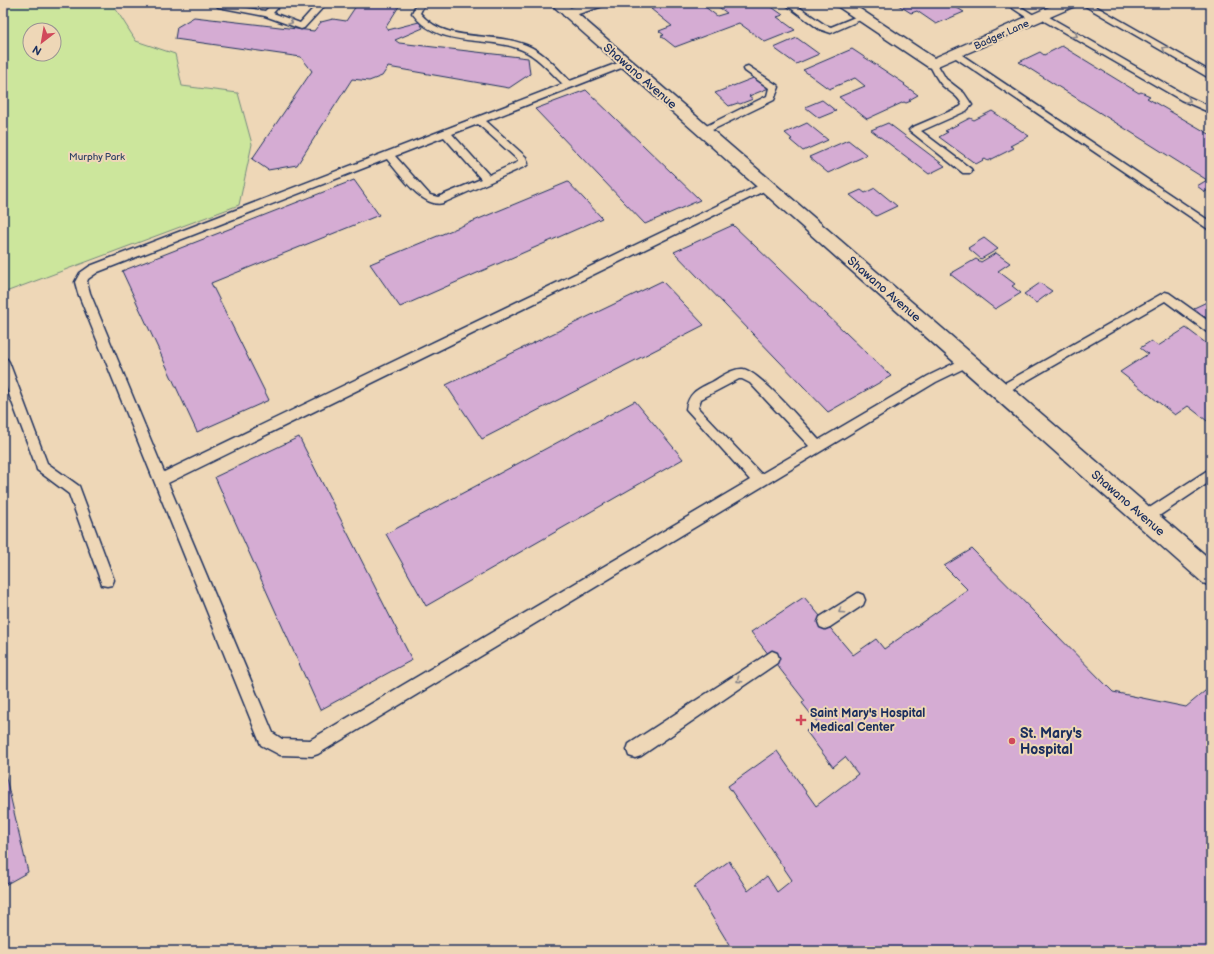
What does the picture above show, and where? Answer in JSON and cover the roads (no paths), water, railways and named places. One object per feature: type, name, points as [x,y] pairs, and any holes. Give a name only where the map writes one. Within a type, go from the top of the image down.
[{"type":"main road","points":[[563,8],[598,3]]},
{"type":"main road","points":[[842,3],[933,64]]},
{"type":"main road","name":"Badger Lane","points":[[933,64],[1070,3]]},
{"type":"main road","name":"Shawano Avenue","points":[[563,8],[1211,575]]},
{"type":"lane","points":[[267,14],[278,3]]},
{"type":"lane","points":[[221,5],[267,14],[301,26],[323,3]]},
{"type":"lane","points":[[421,3],[416,13],[418,18],[432,28],[467,38],[520,46],[533,52],[569,85]]},
{"type":"lane","points":[[788,3],[822,27],[830,30],[863,17]]},
{"type":"lane","points":[[1008,3],[1038,17],[1184,98],[1211,110]]},
{"type":"lane","points":[[1084,3],[1211,76]]},
{"type":"lane","points":[[956,54],[1211,227]]},
{"type":"lane","points":[[626,63],[94,269],[84,276],[81,282],[84,293],[267,739],[280,747],[312,748],[932,379],[967,362]]},
{"type":"lane","points":[[933,64],[945,82],[962,95],[967,105],[963,109],[914,130],[967,171]]},
{"type":"lane","points":[[702,131],[771,98],[774,87],[748,69]]},
{"type":"lane","points":[[389,155],[426,197],[439,201],[523,164],[523,159],[480,120]]},
{"type":"lane","points":[[446,133],[488,180]]},
{"type":"lane","points":[[161,480],[766,186]]},
{"type":"lane","points":[[1000,391],[1165,296],[1211,328]]},
{"type":"lane","points":[[3,362],[42,466],[74,490],[107,580]]},
{"type":"lane","points":[[760,482],[692,409],[696,396],[737,374],[744,374],[754,380],[818,447]]},
{"type":"lane","points":[[1145,518],[1211,474]]},
{"type":"lane","points":[[825,622],[858,600]]},
{"type":"lane","points":[[635,750],[772,658]]},
{"type":"place","name":"Saint Mary's Hospital Medical Center","points":[[801,720]]},
{"type":"place","name":"St. Mary's Hospital","points":[[1012,741]]},
{"type":"park label","name":"Murphy Park","points":[[97,156]]}]
